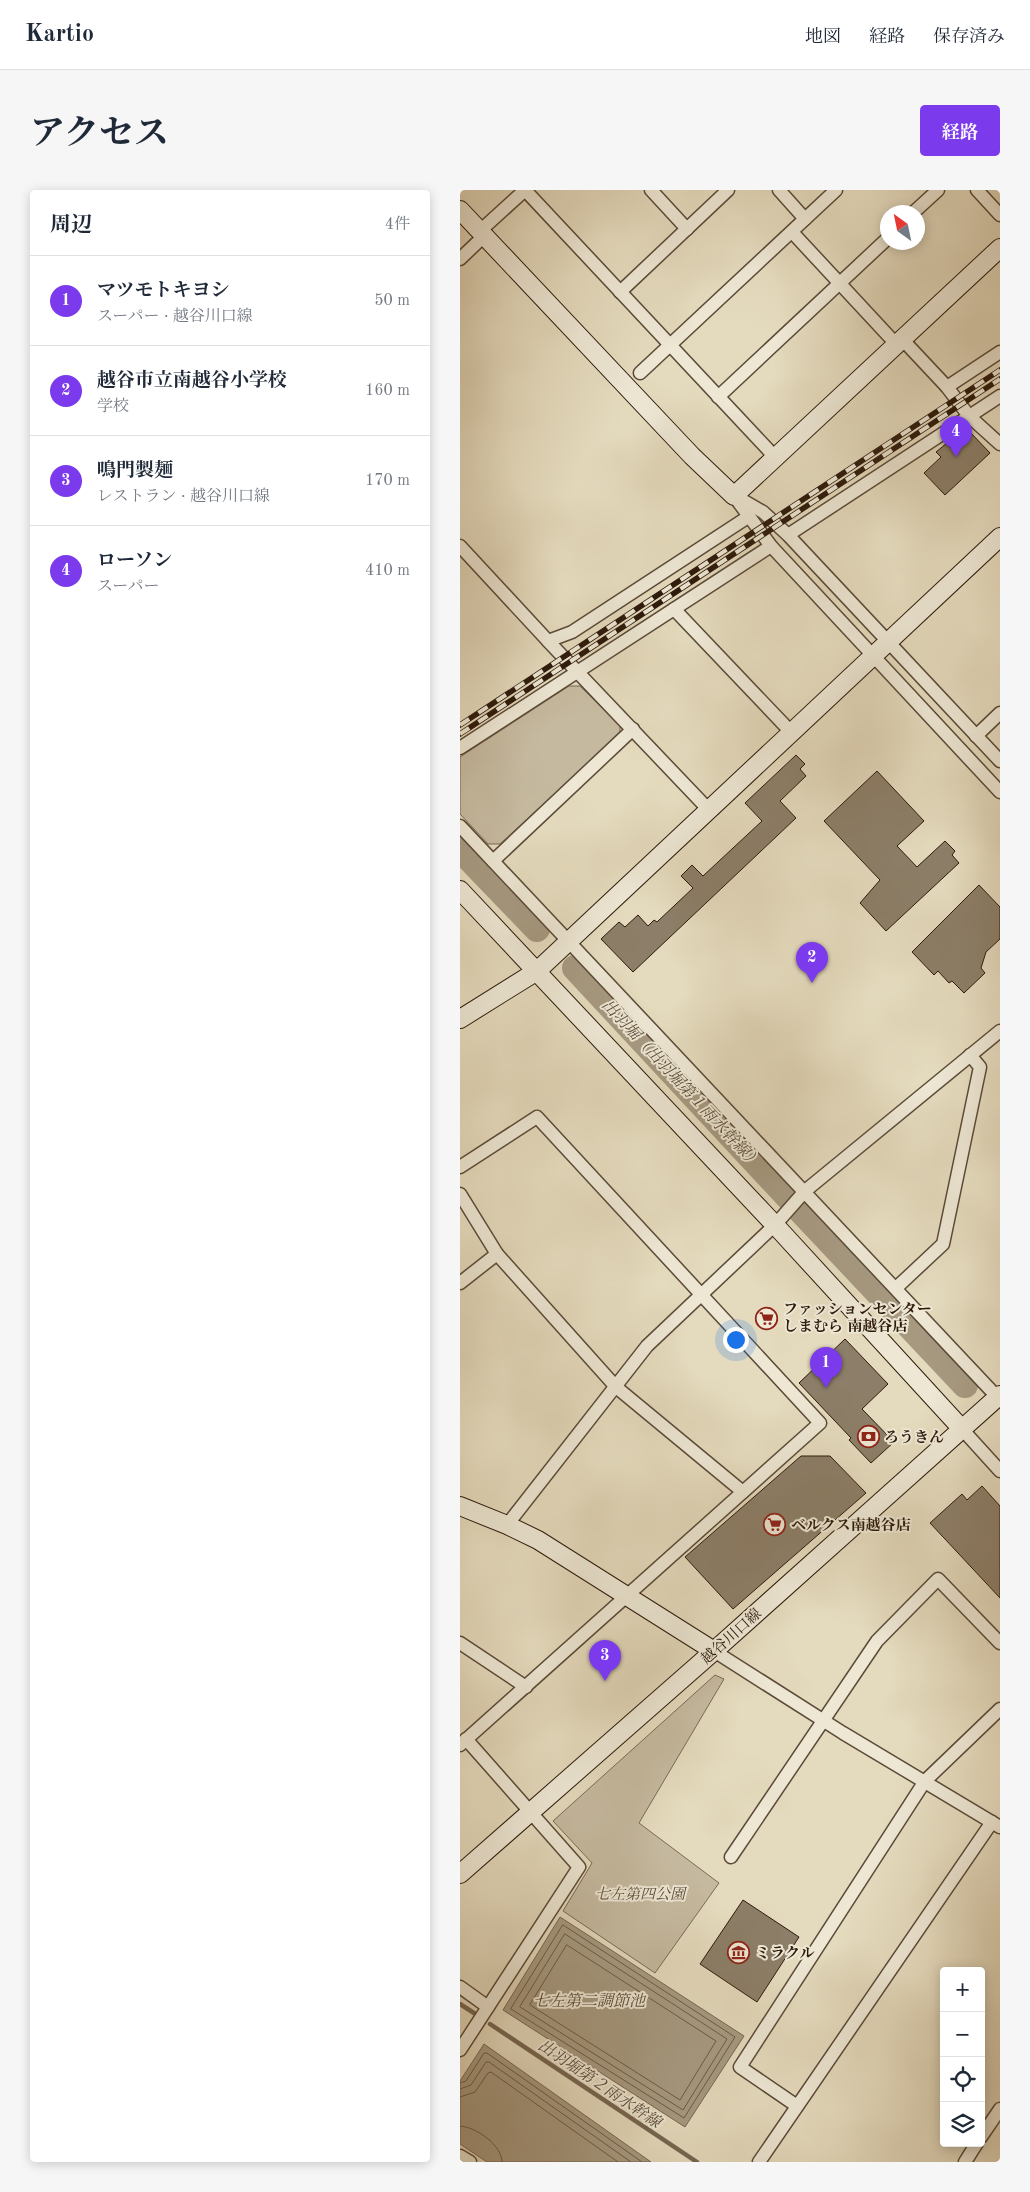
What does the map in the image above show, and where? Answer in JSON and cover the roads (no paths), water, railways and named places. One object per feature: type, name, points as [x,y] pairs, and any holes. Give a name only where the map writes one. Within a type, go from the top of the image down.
[{"type":"street","points":[[460,259],[482,233],[525,190],[775,457]]},
{"type":"street","points":[[651,190],[688,229]]},
{"type":"street","points":[[620,292],[728,190]]},
{"type":"street","points":[[779,190],[805,219]]},
{"type":"street","points":[[640,373],[836,190]]},
{"type":"street","points":[[922,205],[938,190]]},
{"type":"street","points":[[977,190],[1000,215]]},
{"type":"street","points":[[460,210],[685,449],[734,496],[771,546],[1000,792]]},
{"type":"street","points":[[792,232],[839,283],[947,387],[969,416],[1000,444]]},
{"type":"street","points":[[718,397],[880,245]]},
{"type":"street","points":[[734,496],[1000,248]]},
{"type":"street","points":[[947,387],[1000,352]]},
{"type":"street","points":[[788,534],[1000,396]]},
{"type":"street","points":[[734,496],[763,512],[788,534],[1000,761]]},
{"type":"street","points":[[548,641],[572,632],[748,517]]},
{"type":"street","points":[[460,1019],[536,971],[1000,538]]},
{"type":"street","points":[[460,546],[708,809]]},
{"type":"street","points":[[460,748],[771,546]]},
{"type":"street","points":[[674,609],[791,732]]},
{"type":"street","points":[[976,736],[1000,713]]},
{"type":"street","points":[[493,862],[633,729]]},
{"type":"street","points":[[460,826],[999,1398]]},
{"type":"street","points":[[460,890],[774,1225],[1000,1472]]},
{"type":"street","points":[[507,1525],[647,1346],[774,1225],[806,1191],[1000,1031]]},
{"type":"street","points":[[896,1288],[943,1244],[980,1067],[970,1055]]},
{"type":"street","points":[[460,1167],[536,1117],[703,1294],[820,1423],[463,1742],[579,1867],[488,2007],[464,2034],[460,2050]]},
{"type":"street","points":[[460,1194],[497,1254],[616,1387],[743,1492]]},
{"type":"street","points":[[460,1283],[497,1254]]},
{"type":"street","name":"越谷川口線","points":[[460,1874],[999,1398]]},
{"type":"street","points":[[460,1506],[507,1525],[577,1564],[714,1651],[996,1824],[759,2162]]},
{"type":"street","points":[[730,1857],[877,1641],[938,1579],[1000,1643]]},
{"type":"street","points":[[460,1643],[526,1687]]},
{"type":"street","points":[[797,2106],[740,2066],[925,1781],[1000,1709]]},
{"type":"street","points":[[460,1987],[488,2007]]},
{"type":"street","points":[[985,2131],[1000,2109]]},
{"type":"street","points":[[965,2162],[974,2147]]},
{"type":"street","points":[[460,2156],[470,2162]]},
{"type":"water","name":"七左第二調節池","points":[[560,1917],[744,2036],[685,2127],[503,2010]]},
{"type":"water","points":[[484,2044],[651,2162],[487,2162],[460,2144],[460,2081]]},
{"type":"waterway","name":"出羽堀（出羽堀第１雨水幹線）","points":[[460,849],[537,929]]},
{"type":"waterway","name":"出羽堀（出羽堀第１雨水幹線）","points":[[575,968],[789,1198]]},
{"type":"waterway","name":"出羽堀（出羽堀第１雨水幹線）","points":[[801,1211],[965,1385]]},
{"type":"waterway","name":"出羽堀第２雨水幹線","points":[[460,2004],[477,2015]]},
{"type":"waterway","name":"出羽堀第２雨水幹線","points":[[490,2024],[697,2162]]},
{"type":"railway","points":[[460,725],[1000,370]]},
{"type":"railway","points":[[460,734],[1000,379]]},
{"type":"place","name":"ローソン","points":[[956,457]]},
{"type":"place","name":"越谷市立南越谷小学校","points":[[812,983]]},
{"type":"place","name":"ファッションセンター しまむら 南越谷店","points":[[767,1318]]},
{"type":"place","name":"マツモトキヨシ","points":[[826,1388]]},
{"type":"place","name":"ろうきん","points":[[868,1437]]},
{"type":"place","name":"ベルクス南越谷店","points":[[775,1525]]},
{"type":"place","name":"鳴門製麺","points":[[605,1681]]},
{"type":"place","name":"ミラクル","points":[[739,1953]]},
{"type":"park label","name":"七左第四公園","points":[[640,1894]]}]
